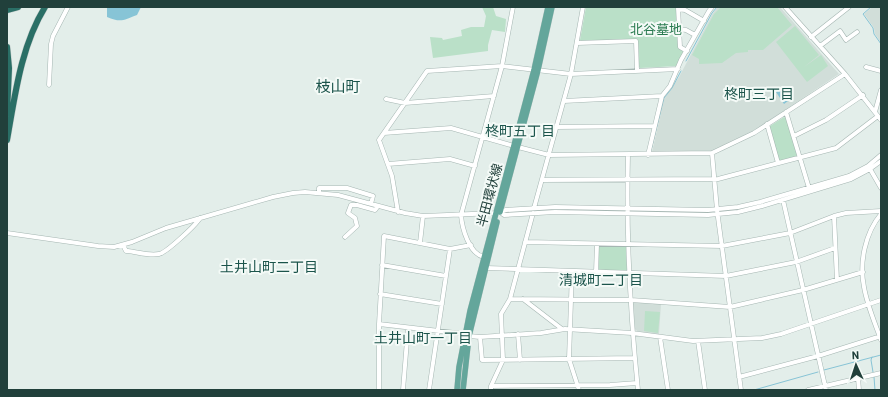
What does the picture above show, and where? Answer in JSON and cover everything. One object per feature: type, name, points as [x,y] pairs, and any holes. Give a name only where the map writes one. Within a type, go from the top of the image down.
[{"type":"highway","points":[[7,10],[18,7]]},
{"type":"highway","points":[[7,140],[28,41],[45,7]]},
{"type":"highway","points":[[7,47],[9,62],[7,113]]},
{"type":"main road","name":"半田環状線","points":[[536,70],[548,7]]},
{"type":"main road","name":"半田環状線","points":[[457,390],[459,367],[484,257],[498,213],[552,7]]},
{"type":"main road","name":"半田環状線","points":[[463,390],[467,335],[486,268],[498,213]]},
{"type":"street","points":[[49,85],[51,44],[53,36],[68,7]]},
{"type":"street","points":[[484,257],[480,256],[471,245],[462,224],[462,215],[502,66],[513,7]]},
{"type":"street","points":[[583,7],[571,74],[564,101],[510,299],[500,314],[503,360],[491,388],[610,388],[637,383]]},
{"type":"street","points":[[648,155],[662,96],[670,86],[687,51],[712,7]]},
{"type":"street","points":[[811,37],[849,7]]},
{"type":"street","points":[[687,51],[680,47],[678,8],[704,20]]},
{"type":"street","points":[[788,8],[811,37],[863,95],[878,116]]},
{"type":"street","points":[[679,29],[686,30],[696,35]]},
{"type":"street","points":[[820,46],[840,31],[846,40],[857,32]]},
{"type":"street","points":[[577,44],[636,41],[637,71]]},
{"type":"street","points":[[398,212],[392,176],[379,140],[427,71],[502,66],[571,74],[678,70]]},
{"type":"street","points":[[866,67],[881,71]]},
{"type":"street","points":[[384,133],[451,128],[549,155],[712,154],[754,133],[845,74]]},
{"type":"street","points":[[542,180],[715,180],[800,158],[839,146],[878,116],[881,90]]},
{"type":"street","points":[[794,136],[826,120],[863,95]]},
{"type":"street","points":[[386,99],[405,102],[494,96]]},
{"type":"street","points":[[564,101],[662,96]]},
{"type":"street","points":[[786,112],[809,188]]},
{"type":"street","points":[[767,124],[778,163]]},
{"type":"street","points":[[556,128],[655,126]]},
{"type":"street","points":[[712,154],[717,212],[741,390]]},
{"type":"street","points":[[628,155],[628,244],[632,333],[638,390]]},
{"type":"street","points":[[717,212],[749,205],[849,176],[868,166],[881,155]]},
{"type":"street","points":[[388,164],[450,160],[475,166]]},
{"type":"street","points":[[7,233],[106,247],[122,245],[166,228],[282,195],[319,192],[338,195],[398,212],[423,216],[504,214],[534,211],[627,210],[717,212],[750,209],[851,180],[870,170],[881,161]]},
{"type":"street","points":[[870,170],[881,188]]},
{"type":"street","points":[[319,192],[319,188],[347,188],[373,196],[371,204]]},
{"type":"street","points":[[783,200],[825,388]]},
{"type":"street","points":[[345,237],[357,226],[355,218],[348,213],[351,205],[357,205],[375,210],[378,206]]},
{"type":"street","points":[[525,242],[722,246],[790,233],[834,216],[846,213],[881,213]]},
{"type":"street","points":[[739,377],[881,338],[864,288],[863,272],[864,252],[868,236],[871,228],[881,213]]},
{"type":"street","points":[[420,243],[423,216]]},
{"type":"street","points":[[834,216],[837,280]]},
{"type":"street","points":[[122,245],[126,251],[151,254],[163,253],[195,225],[200,218]]},
{"type":"street","points":[[379,390],[379,324],[384,236],[450,249],[471,245]]},
{"type":"street","points":[[596,272],[597,244]]},
{"type":"street","points":[[486,268],[726,276],[796,262],[835,248]]},
{"type":"street","points":[[429,390],[450,249]]},
{"type":"street","points":[[382,265],[446,276]]},
{"type":"street","points":[[572,271],[569,359],[579,388]]},
{"type":"street","points":[[510,299],[631,300],[730,307],[803,290],[863,272]]},
{"type":"street","points":[[380,294],[442,304]]},
{"type":"street","points":[[522,299],[562,329]]},
{"type":"street","points":[[379,324],[480,337],[540,333],[562,329],[632,333],[698,341],[734,340],[771,337],[881,300]]},
{"type":"street","points":[[403,390],[408,328]]},
{"type":"street","points":[[518,334],[520,360]]},
{"type":"street","points":[[480,337],[482,360],[635,358]]},
{"type":"street","points":[[660,337],[668,390]]},
{"type":"street","points":[[698,341],[705,390]]},
{"type":"street","points":[[808,390],[825,388],[881,373]]},
{"type":"street","points":[[858,378],[859,390]]},
{"type":"shaded area","points":[[718,7],[780,7],[839,74],[752,132],[712,151],[653,153],[664,99],[679,77],[713,13]]},
{"type":"shaded area","points":[[872,7],[881,7],[881,43],[875,34],[874,28],[864,14]]},
{"type":"shaded area","points":[[633,303],[661,304],[659,334],[637,331],[635,329]]},
{"type":"green space","points":[[482,7],[493,7],[496,16],[506,19],[505,32],[492,30],[488,51],[433,58],[430,37],[442,38],[443,40],[462,36],[461,30],[471,27],[484,27],[486,16]]},
{"type":"green space","name":"北谷墓地","points":[[586,7],[676,7],[679,48],[683,51],[677,66],[640,68],[638,39],[581,41]]},
{"type":"green space","points":[[721,7],[777,7],[792,25],[763,50],[748,50],[748,52],[736,53],[722,63],[699,64],[699,59],[692,55],[714,14]]},
{"type":"green space","points":[[795,26],[819,55],[804,67],[821,55],[828,66],[807,82],[776,42]]},
{"type":"green space","points":[[784,117],[786,118],[797,155],[796,157],[780,161],[769,128]]},
{"type":"green space","points":[[599,246],[625,246],[627,270],[599,270]]},
{"type":"green space","points":[[645,311],[660,312],[658,333],[644,331]]},
{"type":"water","points":[[107,7],[141,7],[137,15],[119,20],[107,17]]},
{"type":"water","points":[[784,86],[792,98],[784,104],[776,92]]},
{"type":"waterway","points":[[686,61],[712,13],[717,7]]},
{"type":"waterway","points":[[871,7],[863,14],[873,28],[874,34],[881,44]]},
{"type":"waterway","points":[[651,150],[664,98],[672,88],[681,71]]},
{"type":"waterway","points":[[824,370],[881,355]]},
{"type":"waterway","points":[[872,357],[873,372]]},
{"type":"waterway","points":[[754,390],[818,372]]},
{"type":"waterway","points":[[874,377],[875,390]]},
{"type":"district","name":"枝山町","points":[[338,86]]},
{"type":"district","name":"柊町三丁目","points":[[759,93]]},
{"type":"district","name":"柊町五丁目","points":[[520,130]]},
{"type":"district","name":"土井山町二丁目","points":[[269,266]]},
{"type":"district","name":"清城町二丁目","points":[[601,279]]},
{"type":"district","name":"土井山町一丁目","points":[[423,337]]}]
